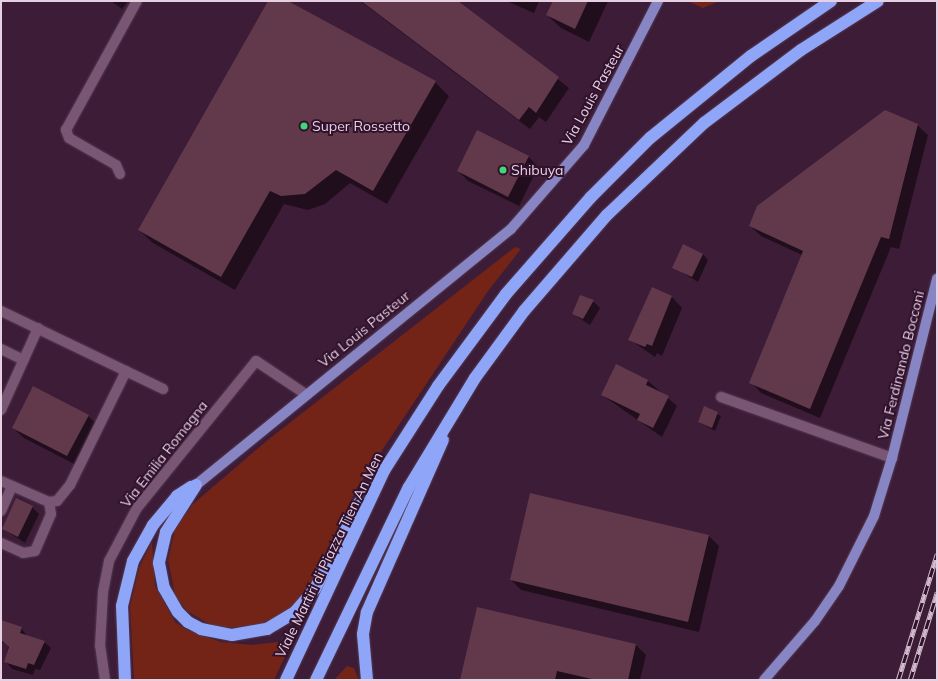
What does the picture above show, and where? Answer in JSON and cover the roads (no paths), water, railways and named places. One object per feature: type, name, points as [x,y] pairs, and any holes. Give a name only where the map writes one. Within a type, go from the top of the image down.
[{"type":"highway","name":"Viale Martiri di Piazza Tien An Men","points":[[286,680],[385,469],[470,339],[591,197],[650,138],[717,82],[831,1]]},
{"type":"highway","points":[[316,680],[390,524],[452,416],[524,311],[607,215],[738,95],[832,29],[878,1]]},
{"type":"highway","points":[[367,680],[363,634],[367,612],[395,543],[430,475],[452,416]]},
{"type":"highway","points":[[196,484],[166,532],[160,563],[164,588],[178,612],[188,622],[216,633],[238,635],[273,626],[304,603],[359,503],[385,469]]},
{"type":"highway","name":"Via Louis Pasteur","points":[[125,680],[122,606],[133,561],[143,539],[165,510],[196,484]]},
{"type":"main road","name":"Via Louis Pasteur","points":[[196,484],[511,229],[570,165],[614,93],[658,1]]},
{"type":"main road","name":"Via Ferdinando Bocconi","points":[[764,680],[815,621],[839,586],[874,516],[892,458],[937,279]]},
{"type":"street","points":[[120,174],[116,165],[69,138],[66,130],[137,1]]},
{"type":"street","points":[[1,311],[163,389]]},
{"type":"street","points":[[1,410],[38,328]]},
{"type":"street","points":[[1,349],[24,360]]},
{"type":"street","name":"Via Emilia Romagna","points":[[105,680],[100,646],[103,592],[109,561],[137,508],[256,361],[307,395]]},
{"type":"street","points":[[1,481],[48,502],[57,501],[70,485],[126,371]]},
{"type":"street","name":"Via Ferdinando Bocconi","points":[[721,397],[892,458]]},
{"type":"street","points":[[1,511],[12,486]]},
{"type":"street","points":[[1,543],[23,554],[35,551],[51,514],[48,502]]},
{"type":"railway","points":[[898,680],[937,554]]},
{"type":"railway","points":[[910,680],[937,592]]},
{"type":"place","name":"Super Rossetto","points":[[304,126]]},
{"type":"place","name":"Shibuya","points":[[503,170]]}]
